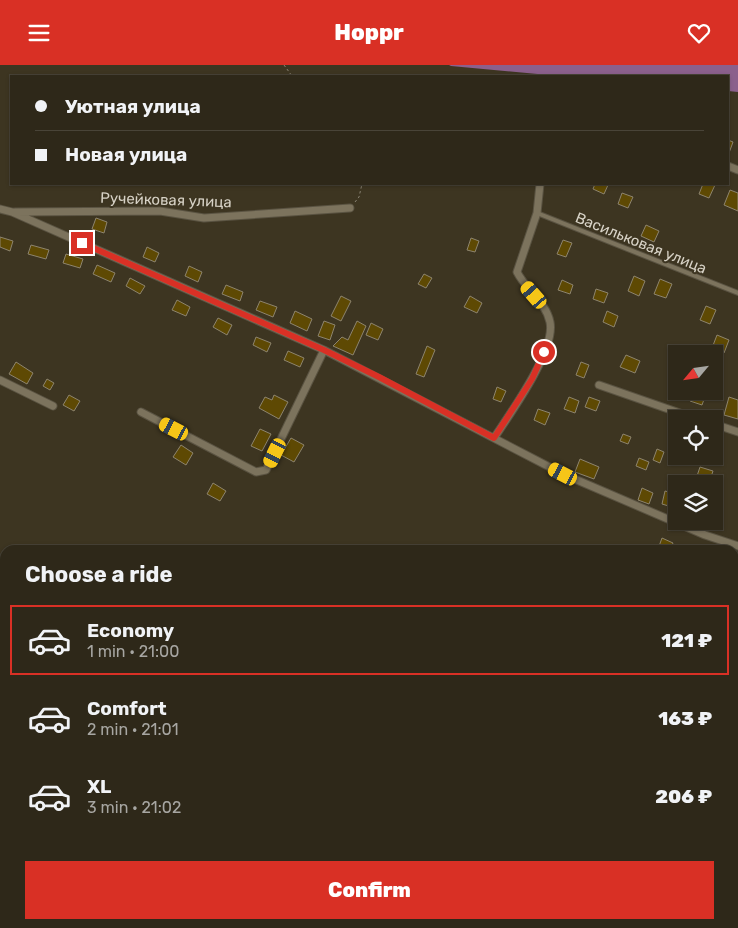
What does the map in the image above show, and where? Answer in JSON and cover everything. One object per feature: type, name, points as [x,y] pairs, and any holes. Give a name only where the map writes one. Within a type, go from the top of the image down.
[{"type":"street","points":[[494,438],[532,379],[550,338],[551,323],[545,308],[522,282],[517,271],[537,213],[540,185]]},
{"type":"street","name":"Ручейковая улица","points":[[12,212],[160,211],[204,217],[350,208]]},
{"type":"street","points":[[0,209],[12,212],[324,350],[563,474],[705,535],[735,545]]},
{"type":"street","points":[[141,412],[256,472],[266,470],[324,350]]},
{"type":"street","points":[[0,379],[53,406]]},
{"type":"street","points":[[599,385],[671,410]]},
{"type":"street","points":[[723,427],[738,432]]},
{"type":"lane","name":"Васильковая улица","points":[[537,213],[738,293]]},
{"type":"path","points":[[350,208],[359,197],[362,185]]},
{"type":"shaded area","points":[[449,65],[738,65],[738,92],[729,91],[729,75],[548,75]]},
{"type":"building","points":[[729,140],[733,142],[729,153]]},
{"type":"building","points":[[595,185],[608,185],[604,194],[593,189]]},
{"type":"building","points":[[703,185],[715,185],[709,198],[699,194]]},
{"type":"building","points":[[730,190],[738,193],[738,211],[724,205]]},
{"type":"building","points":[[622,193],[633,197],[628,208],[618,204]]},
{"type":"building","points":[[96,218],[107,222],[104,233],[92,229]]},
{"type":"building","points":[[646,225],[659,231],[654,242],[641,236]]},
{"type":"building","points":[[0,237],[13,241],[10,251],[0,247]]},
{"type":"building","points":[[471,238],[479,241],[475,252],[467,250]]},
{"type":"building","points":[[563,240],[572,243],[566,257],[557,254]]},
{"type":"building","points":[[31,245],[49,250],[46,259],[28,254]]},
{"type":"building","points":[[147,247],[159,253],[155,262],[143,257]]},
{"type":"building","points":[[66,254],[83,259],[80,268],[63,263]]},
{"type":"building","points":[[97,265],[115,273],[111,282],[93,274]]},
{"type":"building","points":[[189,266],[202,272],[198,282],[185,276]]},
{"type":"building","points":[[424,274],[432,278],[426,288],[418,284]]},
{"type":"building","points":[[634,276],[645,281],[639,296],[628,291]]},
{"type":"building","points":[[130,278],[145,286],[140,294],[126,286]]},
{"type":"building","points":[[660,279],[672,284],[666,298],[654,294]]},
{"type":"building","points":[[562,280],[573,285],[570,294],[558,290]]},
{"type":"building","points":[[226,285],[243,292],[240,301],[222,294]]},
{"type":"building","points":[[596,289],[608,293],[604,303],[593,299]]},
{"type":"building","points":[[341,296],[351,301],[341,321],[331,316]]},
{"type":"building","points":[[470,296],[482,303],[477,313],[464,307]]},
{"type":"building","points":[[177,300],[190,307],[186,316],[172,310]]},
{"type":"building","points":[[260,301],[277,307],[273,317],[256,310]]},
{"type":"building","points":[[706,306],[716,310],[710,324],[700,320]]},
{"type":"building","points":[[295,311],[312,319],[307,331],[290,323]]},
{"type":"building","points":[[607,311],[618,316],[614,327],[603,322]]},
{"type":"building","points":[[218,318],[232,325],[227,335],[213,327]]},
{"type":"building","points":[[324,321],[335,325],[330,340],[318,336]]},
{"type":"building","points":[[357,321],[366,326],[353,355],[333,346],[342,337],[348,340]]},
{"type":"building","points":[[371,323],[383,329],[378,340],[366,335]]},
{"type":"building","points":[[717,335],[729,340],[724,353],[723,345],[713,345]]},
{"type":"building","points":[[256,337],[271,343],[267,352],[253,345]]},
{"type":"building","points":[[427,346],[435,350],[424,377],[416,374]]},
{"type":"building","points":[[288,351],[304,358],[300,367],[284,360]]},
{"type":"building","points":[[626,355],[640,361],[635,373],[620,367]]},
{"type":"building","points":[[16,362],[33,373],[27,384],[9,374]]},
{"type":"building","points":[[581,362],[589,365],[584,378],[576,375]]},
{"type":"building","points":[[47,379],[54,383],[50,390],[43,386]]},
{"type":"building","points":[[497,387],[506,391],[501,402],[493,399]]},
{"type":"building","points":[[69,395],[80,401],[74,411],[63,405]]},
{"type":"building","points":[[274,395],[288,402],[279,419],[259,408],[265,397],[272,400]]},
{"type":"building","points":[[569,397],[579,401],[575,413],[564,409]]},
{"type":"building","points":[[589,397],[600,401],[596,411],[585,407]]},
{"type":"building","points":[[729,397],[738,400],[738,419],[724,415]]},
{"type":"building","points":[[690,400],[704,400],[702,405]]},
{"type":"building","points":[[538,409],[550,413],[545,425],[534,420]]},
{"type":"building","points":[[260,429],[271,434],[262,451],[251,446]]},
{"type":"building","points":[[623,434],[631,437],[628,444],[620,441]]},
{"type":"building","points":[[291,438],[304,445],[294,462],[281,455]]},
{"type":"building","points":[[181,445],[193,453],[186,465],[173,457]]},
{"type":"building","points":[[657,449],[664,452],[660,463],[653,460]]},
{"type":"building","points":[[639,458],[649,462],[646,470],[636,466]]},
{"type":"building","points":[[580,459],[599,467],[594,479],[575,472]]},
{"type":"building","points":[[700,467],[713,471],[712,475],[697,475]]},
{"type":"building","points":[[213,483],[226,491],[220,501],[207,494]]},
{"type":"building","points":[[642,488],[653,493],[649,504],[638,500]]},
{"type":"building","points":[[665,491],[668,492],[668,506],[662,504]]},
{"type":"building","points":[[662,538],[673,543],[672,545],[659,545]]},
{"type":"route","points":[[82,243],[324,350],[494,438],[532,379],[544,352]]}]
